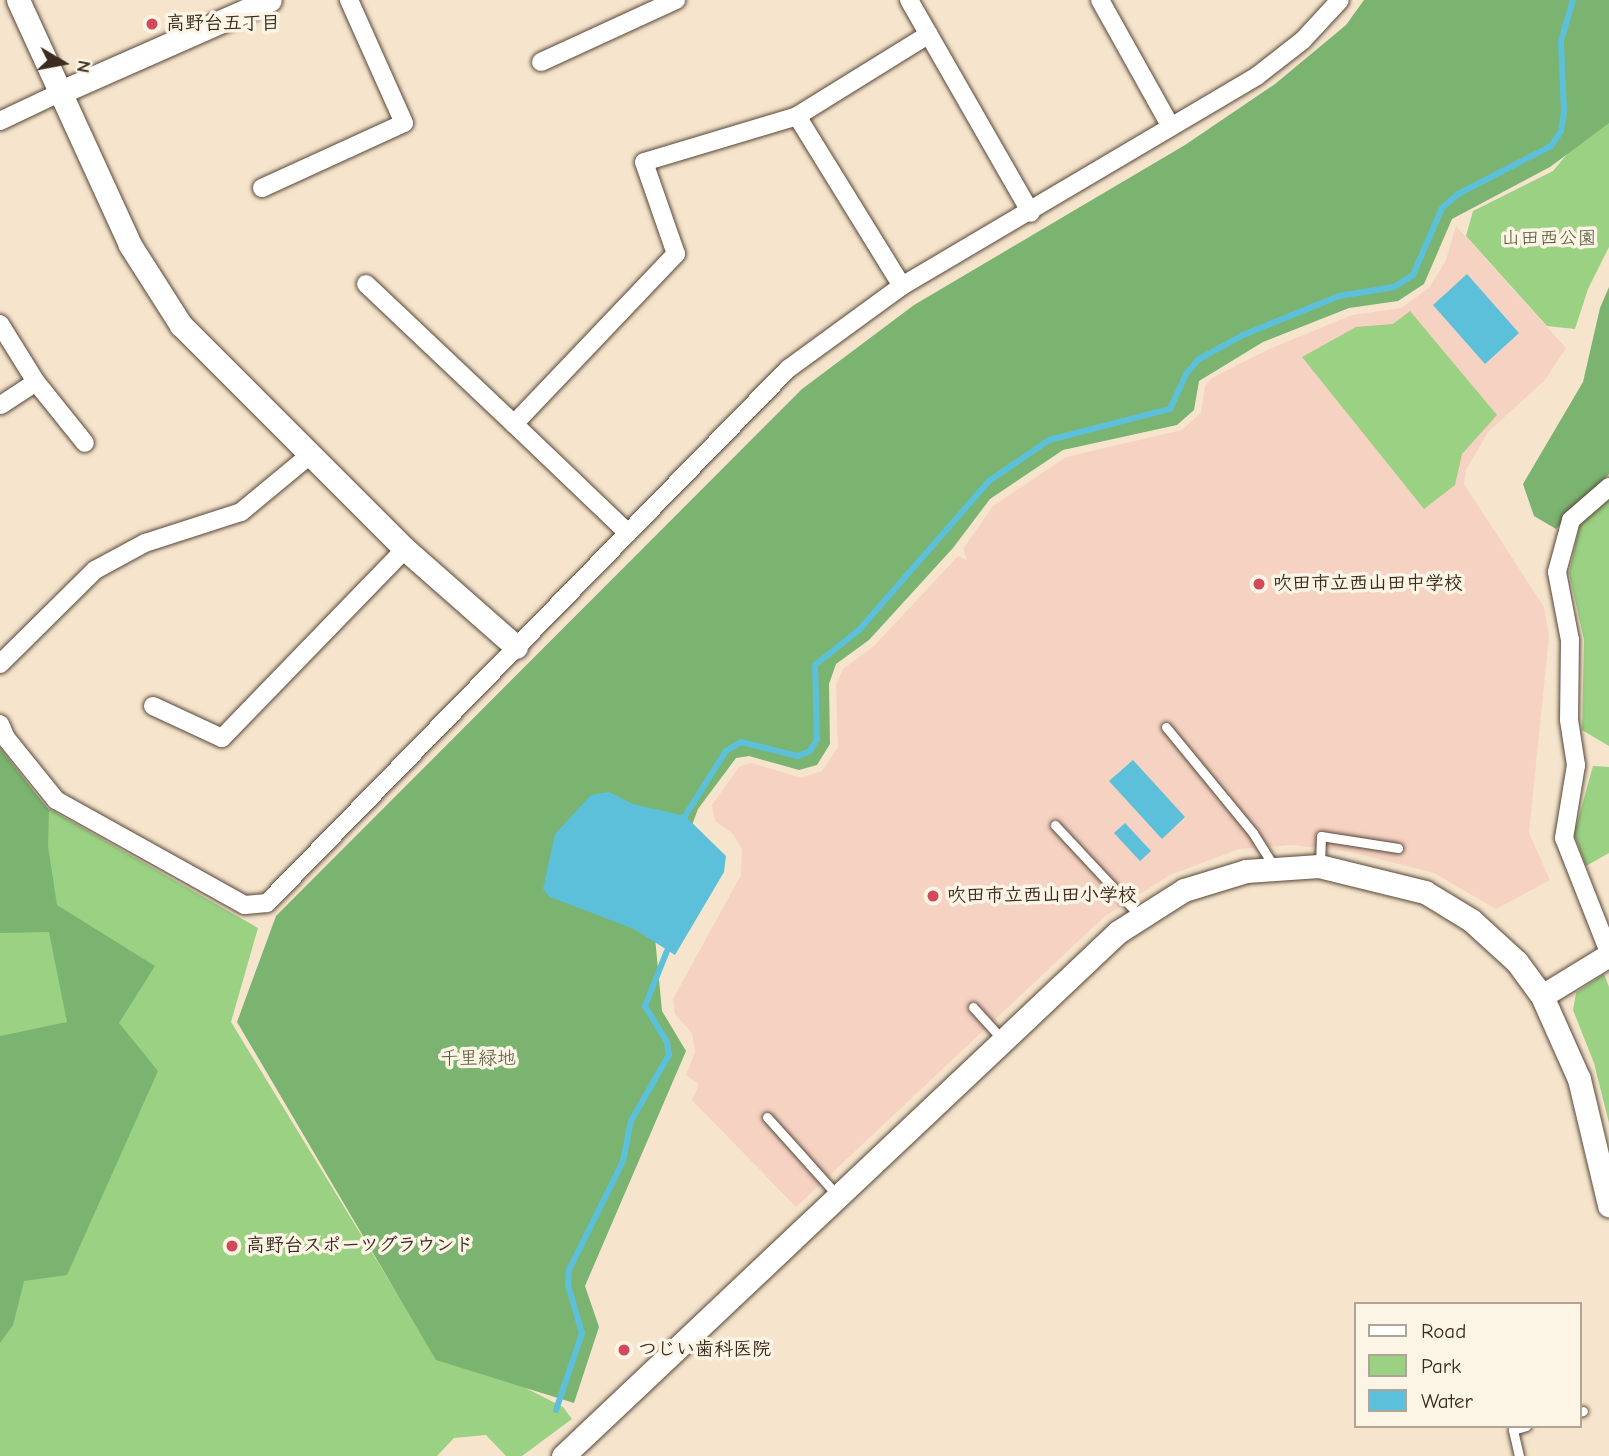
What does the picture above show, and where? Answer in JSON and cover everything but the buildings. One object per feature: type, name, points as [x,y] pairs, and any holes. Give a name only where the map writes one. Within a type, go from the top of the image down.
[{"type":"street","points":[[18,0],[130,245],[181,325],[405,550],[516,647]]},
{"type":"street","points":[[0,121],[238,7],[270,0]]},
{"type":"street","points":[[262,187],[404,123],[349,0]]},
{"type":"street","points":[[541,62],[676,0]]},
{"type":"street","points":[[909,0],[1031,213]]},
{"type":"street","points":[[1100,0],[1171,127]]},
{"type":"street","points":[[0,723],[6,738],[56,800],[245,905],[267,903],[788,369],[902,286],[1031,213],[1257,76],[1303,40],[1340,0]]},
{"type":"street","points":[[514,424],[676,254],[645,162],[797,116],[929,34]]},
{"type":"street","points":[[797,116],[902,286]]},
{"type":"street","points":[[366,284],[628,533]]},
{"type":"street","points":[[0,324],[36,382],[85,443]]},
{"type":"street","points":[[1,405],[36,382]]},
{"type":"street","points":[[0,664],[95,570],[145,543],[241,513],[311,454]]},
{"type":"street","points":[[1542,996],[1607,948],[1564,838],[1576,765],[1569,720],[1570,640],[1557,572],[1571,520],[1609,487]]},
{"type":"street","points":[[153,706],[222,738],[405,550]]},
{"type":"street","points":[[563,1456],[1003,1040],[1140,916],[1184,890],[1274,867],[1320,866],[1425,892],[1471,920],[1517,962],[1542,996],[1579,1079],[1609,1205]]},
{"type":"lane","points":[[1166,727],[1253,833],[1274,867]]},
{"type":"lane","points":[[1055,825],[1140,916]]},
{"type":"lane","points":[[1320,866],[1321,836],[1398,848]]},
{"type":"lane","points":[[973,1007],[1003,1040]]},
{"type":"lane","points":[[767,1117],[838,1196]]},
{"type":"lane","points":[[1519,1456],[1513,1430],[1520,1428]]},
{"type":"shaded area","points":[[1456,226],[1566,348],[1545,380],[1488,432],[1466,470],[1464,484],[1544,607],[1549,636],[1529,833],[1550,880],[1496,909],[1434,873],[1351,852],[1293,845],[1239,849],[1170,875],[1105,916],[796,1207],[692,1100],[699,1084],[686,1075],[695,1052],[692,1033],[675,1014],[673,999],[741,875],[742,849],[733,834],[715,821],[712,805],[740,766],[752,763],[801,778],[822,771],[838,747],[836,685],[843,669],[874,646],[958,556],[967,560],[963,549],[993,506],[1066,457],[1182,430],[1201,413],[1205,386],[1212,378],[1267,350],[1352,315],[1401,308],[1429,288],[1446,260]]},
{"type":"green space","name":"千里緑地","points":[[1364,0],[1609,0],[1609,123],[1550,167],[1452,219],[1424,284],[1398,301],[1349,308],[1263,342],[1199,381],[1194,410],[1177,425],[1063,450],[990,499],[953,548],[869,640],[836,664],[829,684],[830,744],[817,765],[799,770],[749,756],[736,758],[698,809],[654,927],[662,1011],[686,1051],[585,1286],[599,1327],[574,1403],[436,1360],[237,1022],[276,916],[802,389],[914,305],[1185,145],[1275,84],[1346,25]]},
{"type":"green space","name":"山田西公園","points":[[1609,0],[1609,247],[1588,289],[1575,329],[1547,326],[1466,236],[1473,211],[1553,171],[1578,141]]},
{"type":"green space","points":[[1609,287],[1609,474],[1556,529],[1534,516],[1523,484],[1583,382],[1600,308]]},
{"type":"green space","points":[[1410,311],[1497,415],[1462,454],[1455,485],[1424,509],[1302,357],[1356,327],[1393,324]]},
{"type":"green space","points":[[1609,500],[1609,746],[1582,730],[1584,640],[1569,573],[1580,524]]},
{"type":"green space","points":[[0,747],[46,807],[258,928],[231,1022],[423,1336],[563,1407],[572,1419],[522,1456],[506,1456],[486,1435],[454,1438],[437,1456],[0,1456]]},
{"type":"green space","points":[[0,750],[49,810],[48,846],[57,905],[155,966],[119,1023],[158,1071],[67,1275],[24,1281],[13,1325],[0,1343],[0,1036],[67,1022],[49,932],[0,933]]},
{"type":"green space","points":[[1593,766],[1609,767],[1609,853],[1586,866],[1574,834]]},
{"type":"green space","points":[[1604,974],[1609,987],[1609,1123],[1594,1063],[1573,1010],[1576,993]]},
{"type":"water","points":[[1467,274],[1519,333],[1485,364],[1433,305]]},
{"type":"water","points":[[1133,760],[1185,817],[1162,839],[1109,781]]},
{"type":"water","points":[[609,792],[633,804],[685,816],[726,856],[724,872],[675,955],[634,929],[550,897],[543,889],[555,834],[591,795]]},
{"type":"water","points":[[1125,823],[1151,851],[1140,861],[1114,833]]},
{"type":"waterway","points":[[685,816],[726,751],[741,742],[798,756],[810,751],[817,739],[815,665],[859,630],[989,481],[1049,440],[1170,409],[1186,374],[1199,359],[1243,335],[1339,296],[1394,287],[1413,275],[1442,208],[1458,194],[1551,146],[1561,131],[1564,111],[1561,41],[1573,0]]},
{"type":"waterway","points":[[556,1410],[582,1333],[568,1285],[569,1270],[623,1161],[631,1121],[669,1055],[667,1042],[645,1006],[667,951]]},
{"type":"place","name":"高野台五丁目","points":[[152,24]]},
{"type":"place","name":"吹田市立西山田中学校","points":[[1259,584]]},
{"type":"place","name":"吹田市立西山田小学校","points":[[933,896]]},
{"type":"place","name":"高野台スポーツグラウンド","points":[[232,1246]]},
{"type":"place","name":"つじい歯科医院","points":[[624,1350]]}]
